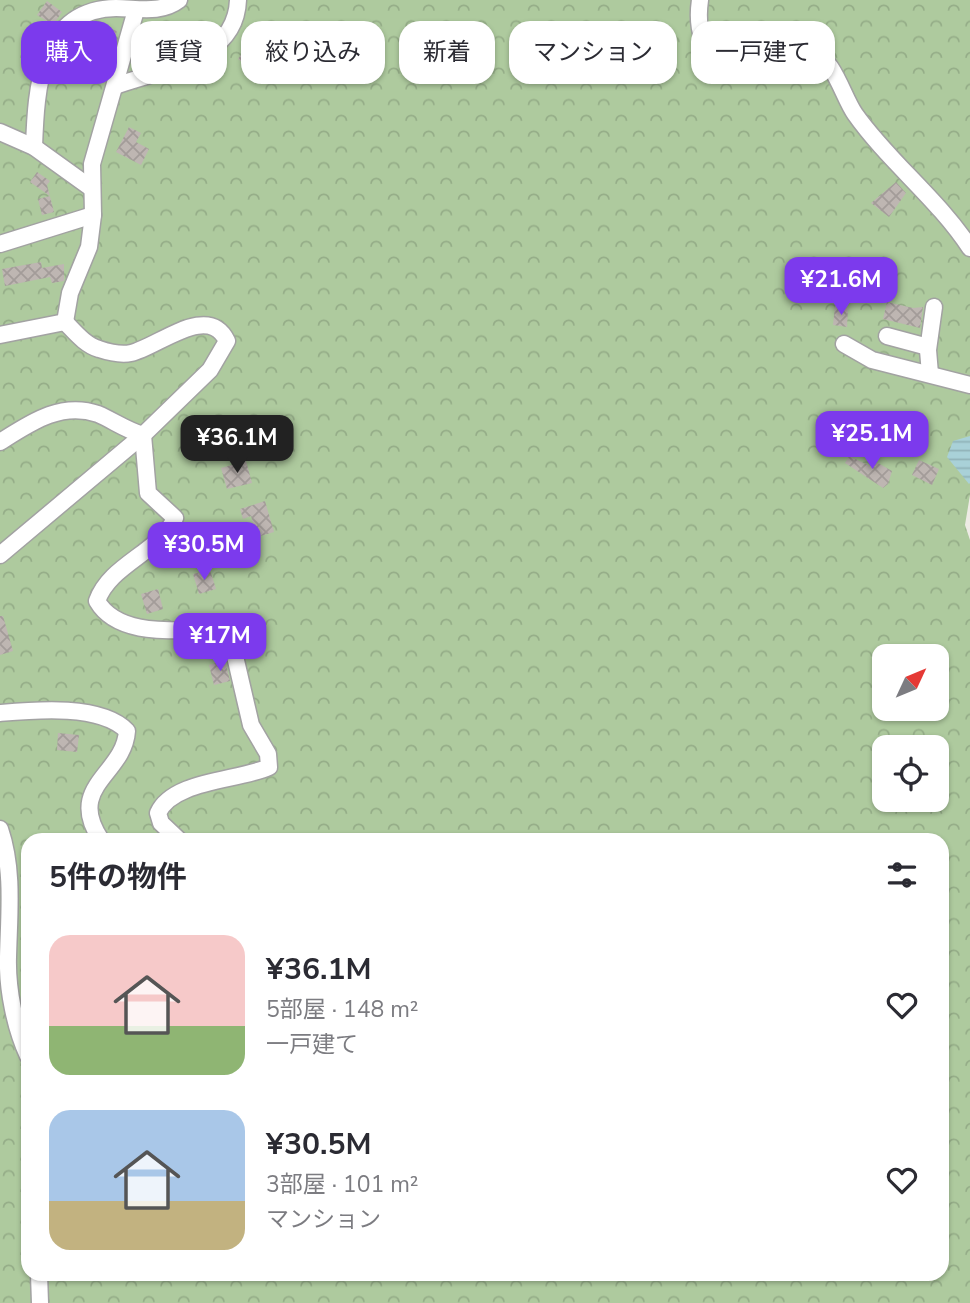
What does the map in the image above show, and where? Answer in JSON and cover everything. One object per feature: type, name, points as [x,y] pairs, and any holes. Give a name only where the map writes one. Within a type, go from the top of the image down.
[{"type":"street","points":[[34,147],[36,106],[46,62],[58,33],[69,21],[115,8],[146,11],[179,0]]},
{"type":"street","points":[[115,86],[209,53],[234,25],[238,0]]},
{"type":"street","points":[[700,0],[699,31],[710,55],[719,63],[729,67],[803,50],[816,53],[825,61],[852,110],[871,135],[956,226],[970,248]]},
{"type":"street","points":[[65,322],[70,293],[89,247],[93,215],[92,164],[136,10]]},
{"type":"street","points":[[0,132],[34,147],[91,188]]},
{"type":"street","points":[[0,244],[93,215]]},
{"type":"street","points":[[930,374],[928,347],[934,307]]},
{"type":"street","points":[[0,335],[65,322]]},
{"type":"street","points":[[0,555],[143,435],[210,370],[227,341],[223,333],[213,326],[193,326],[139,350],[117,353],[89,345],[65,322]]},
{"type":"street","points":[[887,336],[928,347]]},
{"type":"street","points":[[844,344],[863,357],[970,385]]},
{"type":"street","points":[[0,442],[48,413],[75,410],[97,414],[128,431],[143,435]]},
{"type":"street","points":[[143,435],[148,493],[175,518],[168,532],[108,582],[97,601],[105,615],[123,625],[220,631],[231,639],[250,725],[268,754],[269,767],[253,774],[189,788],[170,796],[158,813],[161,823],[172,833]]},
{"type":"street","points":[[0,713],[54,711],[103,715],[117,720],[127,730],[120,753],[90,795],[92,826],[96,833]]},
{"type":"street","points":[[0,829],[8,858],[4,960],[21,1041]]},
{"type":"street","points":[[39,1281],[40,1303]]},
{"type":"green space","points":[[0,0],[970,0],[970,495],[965,525],[970,540],[970,1303],[0,1303]]},
{"type":"water","points":[[970,436],[969,484],[947,457],[953,441]]},
{"type":"building","points":[[47,1],[62,12],[56,21],[47,21],[37,15]]},
{"type":"building","points":[[129,127],[141,133],[136,142],[149,149],[141,165],[116,152]]},
{"type":"building","points":[[37,172],[50,181],[47,185],[50,196],[30,182]]},
{"type":"building","points":[[896,182],[906,193],[889,217],[871,203]]},
{"type":"building","points":[[50,196],[54,212],[42,215],[38,199]]},
{"type":"building","points":[[41,262],[42,268],[64,264],[64,281],[52,283],[50,277],[5,286],[2,269]]},
{"type":"building","points":[[887,302],[913,308],[923,307],[920,328],[883,319]]},
{"type":"building","points":[[835,306],[848,308],[847,327],[833,325]]},
{"type":"building","points":[[849,456],[870,466],[871,463],[878,463],[892,471],[888,484],[883,488],[845,463]]},
{"type":"building","points":[[919,460],[939,469],[932,485],[912,475]]},
{"type":"building","points":[[246,461],[252,483],[227,489],[221,468]]},
{"type":"building","points":[[265,501],[274,532],[257,537],[251,516],[243,519],[240,509]]},
{"type":"building","points":[[210,570],[216,589],[199,594],[193,574]]},
{"type":"building","points":[[158,589],[163,609],[147,614],[141,594]]},
{"type":"building","points":[[0,616],[3,616],[13,651],[0,655]]},
{"type":"building","points":[[225,660],[230,681],[214,685],[209,665]]},
{"type":"building","points":[[58,733],[79,735],[77,752],[57,750]]}]
